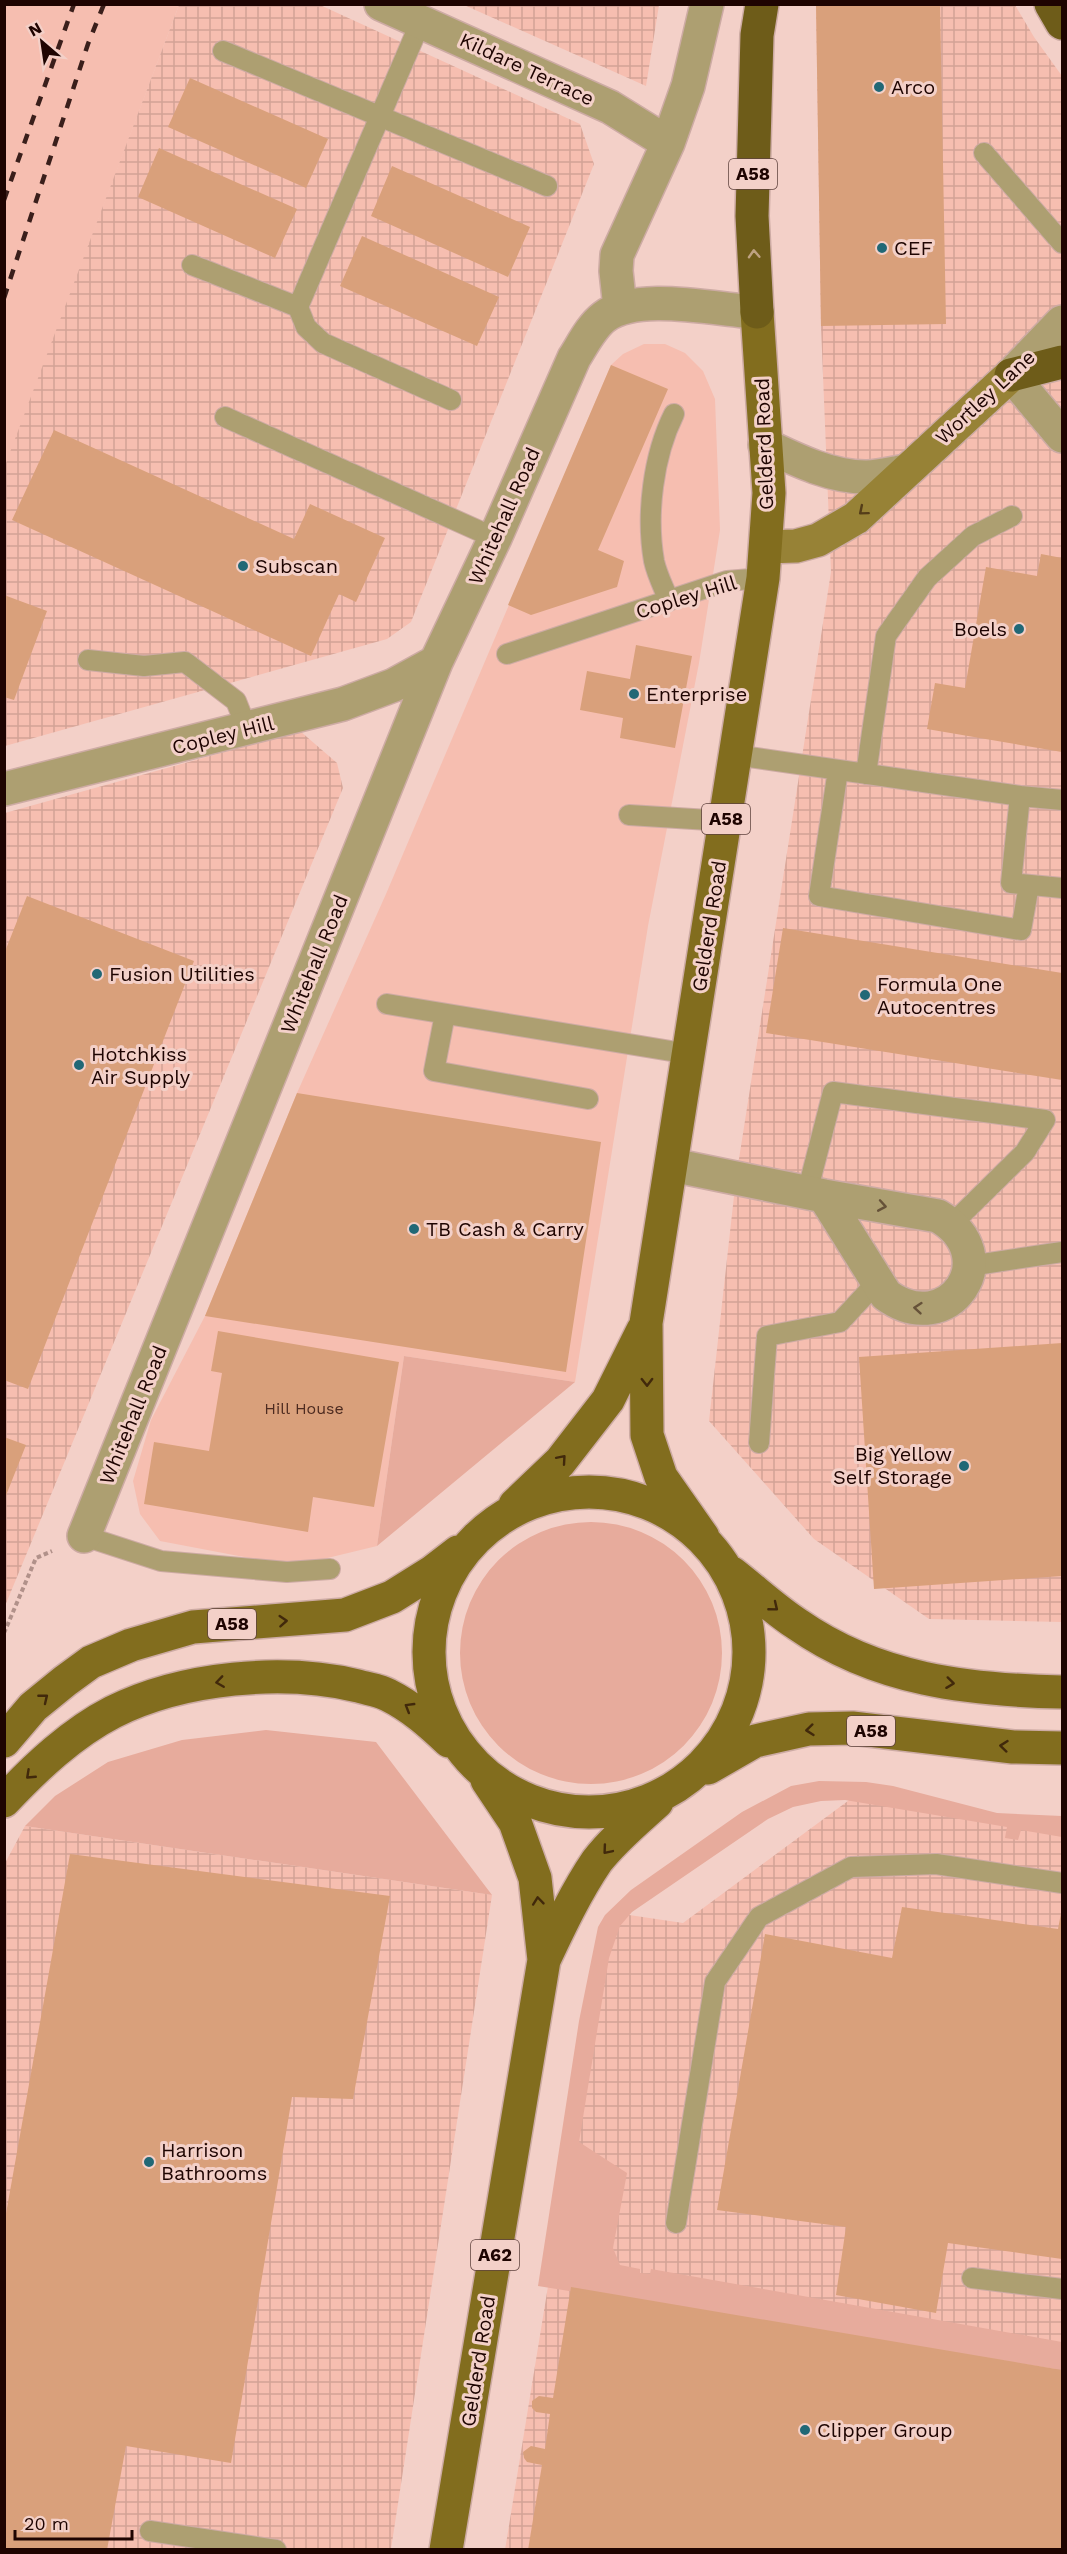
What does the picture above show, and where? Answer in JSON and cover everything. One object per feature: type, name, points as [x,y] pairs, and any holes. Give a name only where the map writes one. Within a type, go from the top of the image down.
[{"type":"highway","name":"A58","points":[[757,312],[752,216],[757,34],[762,4]]},
{"type":"highway","points":[[1051,4],[1062,23]]},
{"type":"highway","points":[[1011,375],[1062,362]]},
{"type":"main road","name":"Gelderd Road","points":[[703,1537],[661,1477],[647,1434],[646,1323],[764,563],[769,493],[757,312]]},
{"type":"main road","name":"Gelderd Road","points":[[505,1515],[560,1462],[608,1400],[646,1323]]},
{"type":"main road","points":[[505,1515],[540,1498],[583,1491],[627,1495],[667,1511],[703,1537],[729,1570],[797,1625],[845,1653],[882,1669],[929,1681],[1015,1691],[1062,1692]]},
{"type":"main road","name":"A58","points":[[4,1741],[33,1707],[91,1662],[131,1645],[193,1627],[345,1615],[392,1597],[432,1572],[505,1515]]},
{"type":"main road","points":[[475,1539],[452,1568],[432,1617],[429,1670],[442,1717],[476,1766]]},
{"type":"main road","points":[[677,1786],[723,1743],[744,1699],[751,1650],[745,1609],[729,1570]]},
{"type":"main road","name":"A58","points":[[4,1801],[56,1751],[83,1730],[113,1712],[148,1698],[194,1686],[269,1676],[333,1680],[386,1694],[416,1710],[503,1788],[544,1807],[590,1814],[635,1807],[677,1786],[755,1741],[808,1729],[852,1728],[1013,1747],[1062,1748]]},
{"type":"main road","name":"Gelderd Road","points":[[447,2550],[544,1960],[536,1878],[515,1822],[476,1766]]},
{"type":"main road","name":"Gelderd Road","points":[[544,1960],[575,1897],[597,1861],[619,1836],[677,1786]]},
{"type":"street","name":"Kildare Terrace","points":[[381,4],[610,107],[668,143]]},
{"type":"street","points":[[620,308],[616,271],[617,255],[668,143],[688,86],[707,4]]},
{"type":"street","name":"Whitehall Road","points":[[84,1536],[436,662],[495,538],[574,358],[588,335],[604,317],[620,308],[642,304],[757,312]]},
{"type":"street","name":"Wortley Lane","points":[[764,563],[796,546],[818,540],[856,518],[1011,375],[1062,322]]},
{"type":"street","points":[[1011,375],[1062,436]]},
{"type":"street","points":[[765,445],[796,460],[835,472],[867,477],[906,471]]},
{"type":"street","name":"Copley Hill","points":[[4,789],[343,704],[394,685],[436,662]]},
{"type":"street","points":[[672,1165],[816,1195],[938,1216],[952,1224],[963,1236],[969,1250],[969,1266],[965,1281],[957,1294],[944,1304],[929,1309],[914,1309],[899,1304],[886,1295],[816,1195]]},
{"type":"lane","points":[[421,21],[298,307],[306,327],[323,343],[451,400]]},
{"type":"lane","points":[[223,51],[548,186]]},
{"type":"lane","points":[[984,153],[1062,243]]},
{"type":"lane","points":[[192,265],[298,307]]},
{"type":"lane","points":[[669,601],[654,562],[652,501],[662,438],[674,414]]},
{"type":"lane","points":[[225,417],[495,538]]},
{"type":"lane","points":[[866,774],[886,636],[927,578],[973,536],[1012,516]]},
{"type":"lane","name":"Copley Hill","points":[[507,654],[728,581],[764,563]]},
{"type":"lane","points":[[88,660],[144,666],[185,662],[236,701],[247,729]]},
{"type":"lane","points":[[735,755],[1062,800]]},
{"type":"lane","points":[[838,770],[819,896],[1021,930],[1029,885]]},
{"type":"lane","points":[[1020,796],[1011,883],[1062,888]]},
{"type":"lane","points":[[629,815],[725,821]]},
{"type":"lane","points":[[387,1004],[689,1054]]},
{"type":"lane","points":[[445,1014],[434,1071],[588,1099]]},
{"type":"lane","points":[[816,1195],[833,1092],[1045,1120],[1024,1152],[952,1224]]},
{"type":"lane","points":[[969,1266],[1062,1252]]},
{"type":"lane","points":[[759,1443],[767,1336],[840,1322],[877,1282]]},
{"type":"lane","points":[[84,1536],[161,1561],[287,1572],[330,1569]]},
{"type":"lane","points":[[676,2223],[715,1982],[759,1917],[851,1868],[936,1864],[1062,1883]]},
{"type":"lane","points":[[972,2278],[1062,2289]]},
{"type":"lane","points":[[150,2531],[276,2550]]},
{"type":"path","points":[[4,1633],[36,1558],[84,1536]]},
{"type":"shaded area","points":[[5,5],[179,5],[5,468]]},
{"type":"shaded area","points":[[179,5],[320,5],[580,124],[594,164],[411,622],[387,639],[5,746],[4,468]]},
{"type":"shaded area","points":[[464,5],[659,5],[646,86]]},
{"type":"shaded area","points":[[816,5],[1015,5],[1034,37],[1062,76],[1062,1622],[929,1619],[814,1539],[709,1421],[736,1178],[831,572],[821,326]]},
{"type":"shaded area","points":[[644,344],[665,344],[685,353],[703,371],[715,399],[720,530],[699,663],[648,926],[575,1382],[404,1356],[377,1546],[315,1561],[270,1562],[160,1541],[140,1514],[133,1481],[151,1420],[205,1316],[297,1093],[386,894],[611,365],[623,354]]},
{"type":"shaded area","points":[[300,731],[337,763],[343,788],[5,1606],[5,813]]},
{"type":"shaded area","points":[[404,1356],[575,1382],[377,1546]]},
{"type":"shaded area","points":[[591,1522],[616,1525],[641,1532],[664,1544],[692,1570],[712,1603],[719,1628],[722,1653],[719,1678],[712,1703],[700,1726],[674,1754],[641,1774],[616,1781],[591,1784],[566,1781],[541,1774],[518,1762],[490,1736],[470,1703],[463,1678],[460,1653],[463,1628],[470,1603],[482,1580],[508,1552],[541,1532],[566,1525]]},
{"type":"shaded area","points":[[266,1730],[376,1742],[492,1895],[25,1826],[55,1796],[108,1762],[182,1740]]},
{"type":"shaded area","points":[[819,1781],[866,1782],[893,1786],[997,1813],[1062,1816],[1062,1837],[1021,1830],[1018,1840],[1005,1838],[1007,1827],[845,1800],[821,1801],[793,1807],[768,1819],[632,1912],[620,1926],[609,1958],[579,2142],[627,2173],[613,2248],[620,2265],[640,2269],[640,2273],[650,2274],[651,2269],[1062,2342],[1062,2370],[538,2286],[579,2021],[598,1927],[605,1915],[631,1890],[742,1812],[791,1786]]},
{"type":"shaded area","points":[[856,1795],[1062,1835],[1062,2549],[505,2550],[609,1912],[683,1923]]},
{"type":"shaded area","points":[[25,1826],[492,1895],[391,2549],[5,2550],[4,1865]]},
{"type":"building","points":[[816,4],[940,4],[946,324],[821,326]]},
{"type":"building","points":[[190,78],[328,139],[306,188],[168,127]]},
{"type":"building","points":[[159,148],[297,209],[275,258],[138,197]]},
{"type":"building","points":[[392,166],[530,227],[508,277],[371,216]]},
{"type":"building","points":[[362,236],[499,297],[477,346],[340,286]]},
{"type":"building","points":[[611,365],[668,389],[598,550],[624,561],[617,587],[531,615],[508,605]]},
{"type":"building","name":"Subscan","points":[[54,430],[294,539],[310,504],[385,538],[356,602],[339,594],[311,656],[12,520]]},
{"type":"building","name":"Boels","points":[[1041,554],[1062,558],[1062,752],[927,729],[935,683],[965,688],[986,567],[1037,576]]},
{"type":"building","points":[[4,595],[47,611],[14,700],[4,697]]},
{"type":"building","name":"Enterprise","points":[[636,645],[692,656],[675,748],[620,738],[623,718],[580,710],[587,671],[630,679]]},
{"type":"building","points":[[27,896],[194,961],[28,1389],[4,1380],[4,954]]},
{"type":"building","name":"Formula One Autocentres","points":[[783,928],[1062,973],[1062,1080],[766,1033]]},
{"type":"building","name":"TB Cash & Carry","points":[[297,1093],[601,1142],[566,1372],[205,1316]]},
{"type":"building","points":[[218,1331],[399,1362],[374,1507],[313,1497],[308,1532],[144,1504],[154,1442],[209,1451],[222,1373],[211,1371]]},
{"type":"building","name":"Big Yellow Self Storage","points":[[1062,1343],[1062,1576],[874,1589],[859,1357]]},
{"type":"building","points":[[4,1437],[26,1445],[5,1498],[4,1498]]},
{"type":"building","name":"Harrison Bathrooms","points":[[70,1854],[390,1896],[353,2099],[292,2097],[231,2463],[126,2446],[107,2550],[4,2550],[4,2225]]},
{"type":"building","points":[[902,1907],[1058,1929],[1062,1908],[1062,2259],[948,2243],[936,2313],[836,2295],[846,2227],[717,2210],[765,1934],[892,1958]]},
{"type":"building","name":"Clipper Group","points":[[571,2287],[1062,2370],[1062,2550],[528,2550],[542,2465],[527,2462],[523,2452],[531,2446],[545,2449],[550,2414],[536,2412],[532,2408],[532,2401],[539,2396],[553,2398]]},
{"type":"railway","points":[[4,200],[74,4]]},
{"type":"railway","points":[[4,298],[88,44],[104,4]]},
{"type":"place","name":"Arco","points":[[879,87]]},
{"type":"place","name":"CEF","points":[[882,248]]},
{"type":"place","name":"Subscan","points":[[243,566]]},
{"type":"place","name":"Boels","points":[[1019,629]]},
{"type":"place","name":"Enterprise","points":[[634,694]]},
{"type":"place","name":"Fusion Utilities","points":[[97,974]]},
{"type":"place","name":"Formula One Autocentres","points":[[865,995]]},
{"type":"place","name":"Hotchkiss Air Supply","points":[[79,1065]]},
{"type":"place","name":"TB Cash & Carry","points":[[414,1229]]},
{"type":"place","name":"Big Yellow Self Storage","points":[[964,1466]]},
{"type":"place","name":"Harrison Bathrooms","points":[[149,2162]]},
{"type":"place","name":"Clipper Group","points":[[805,2430]]}]
